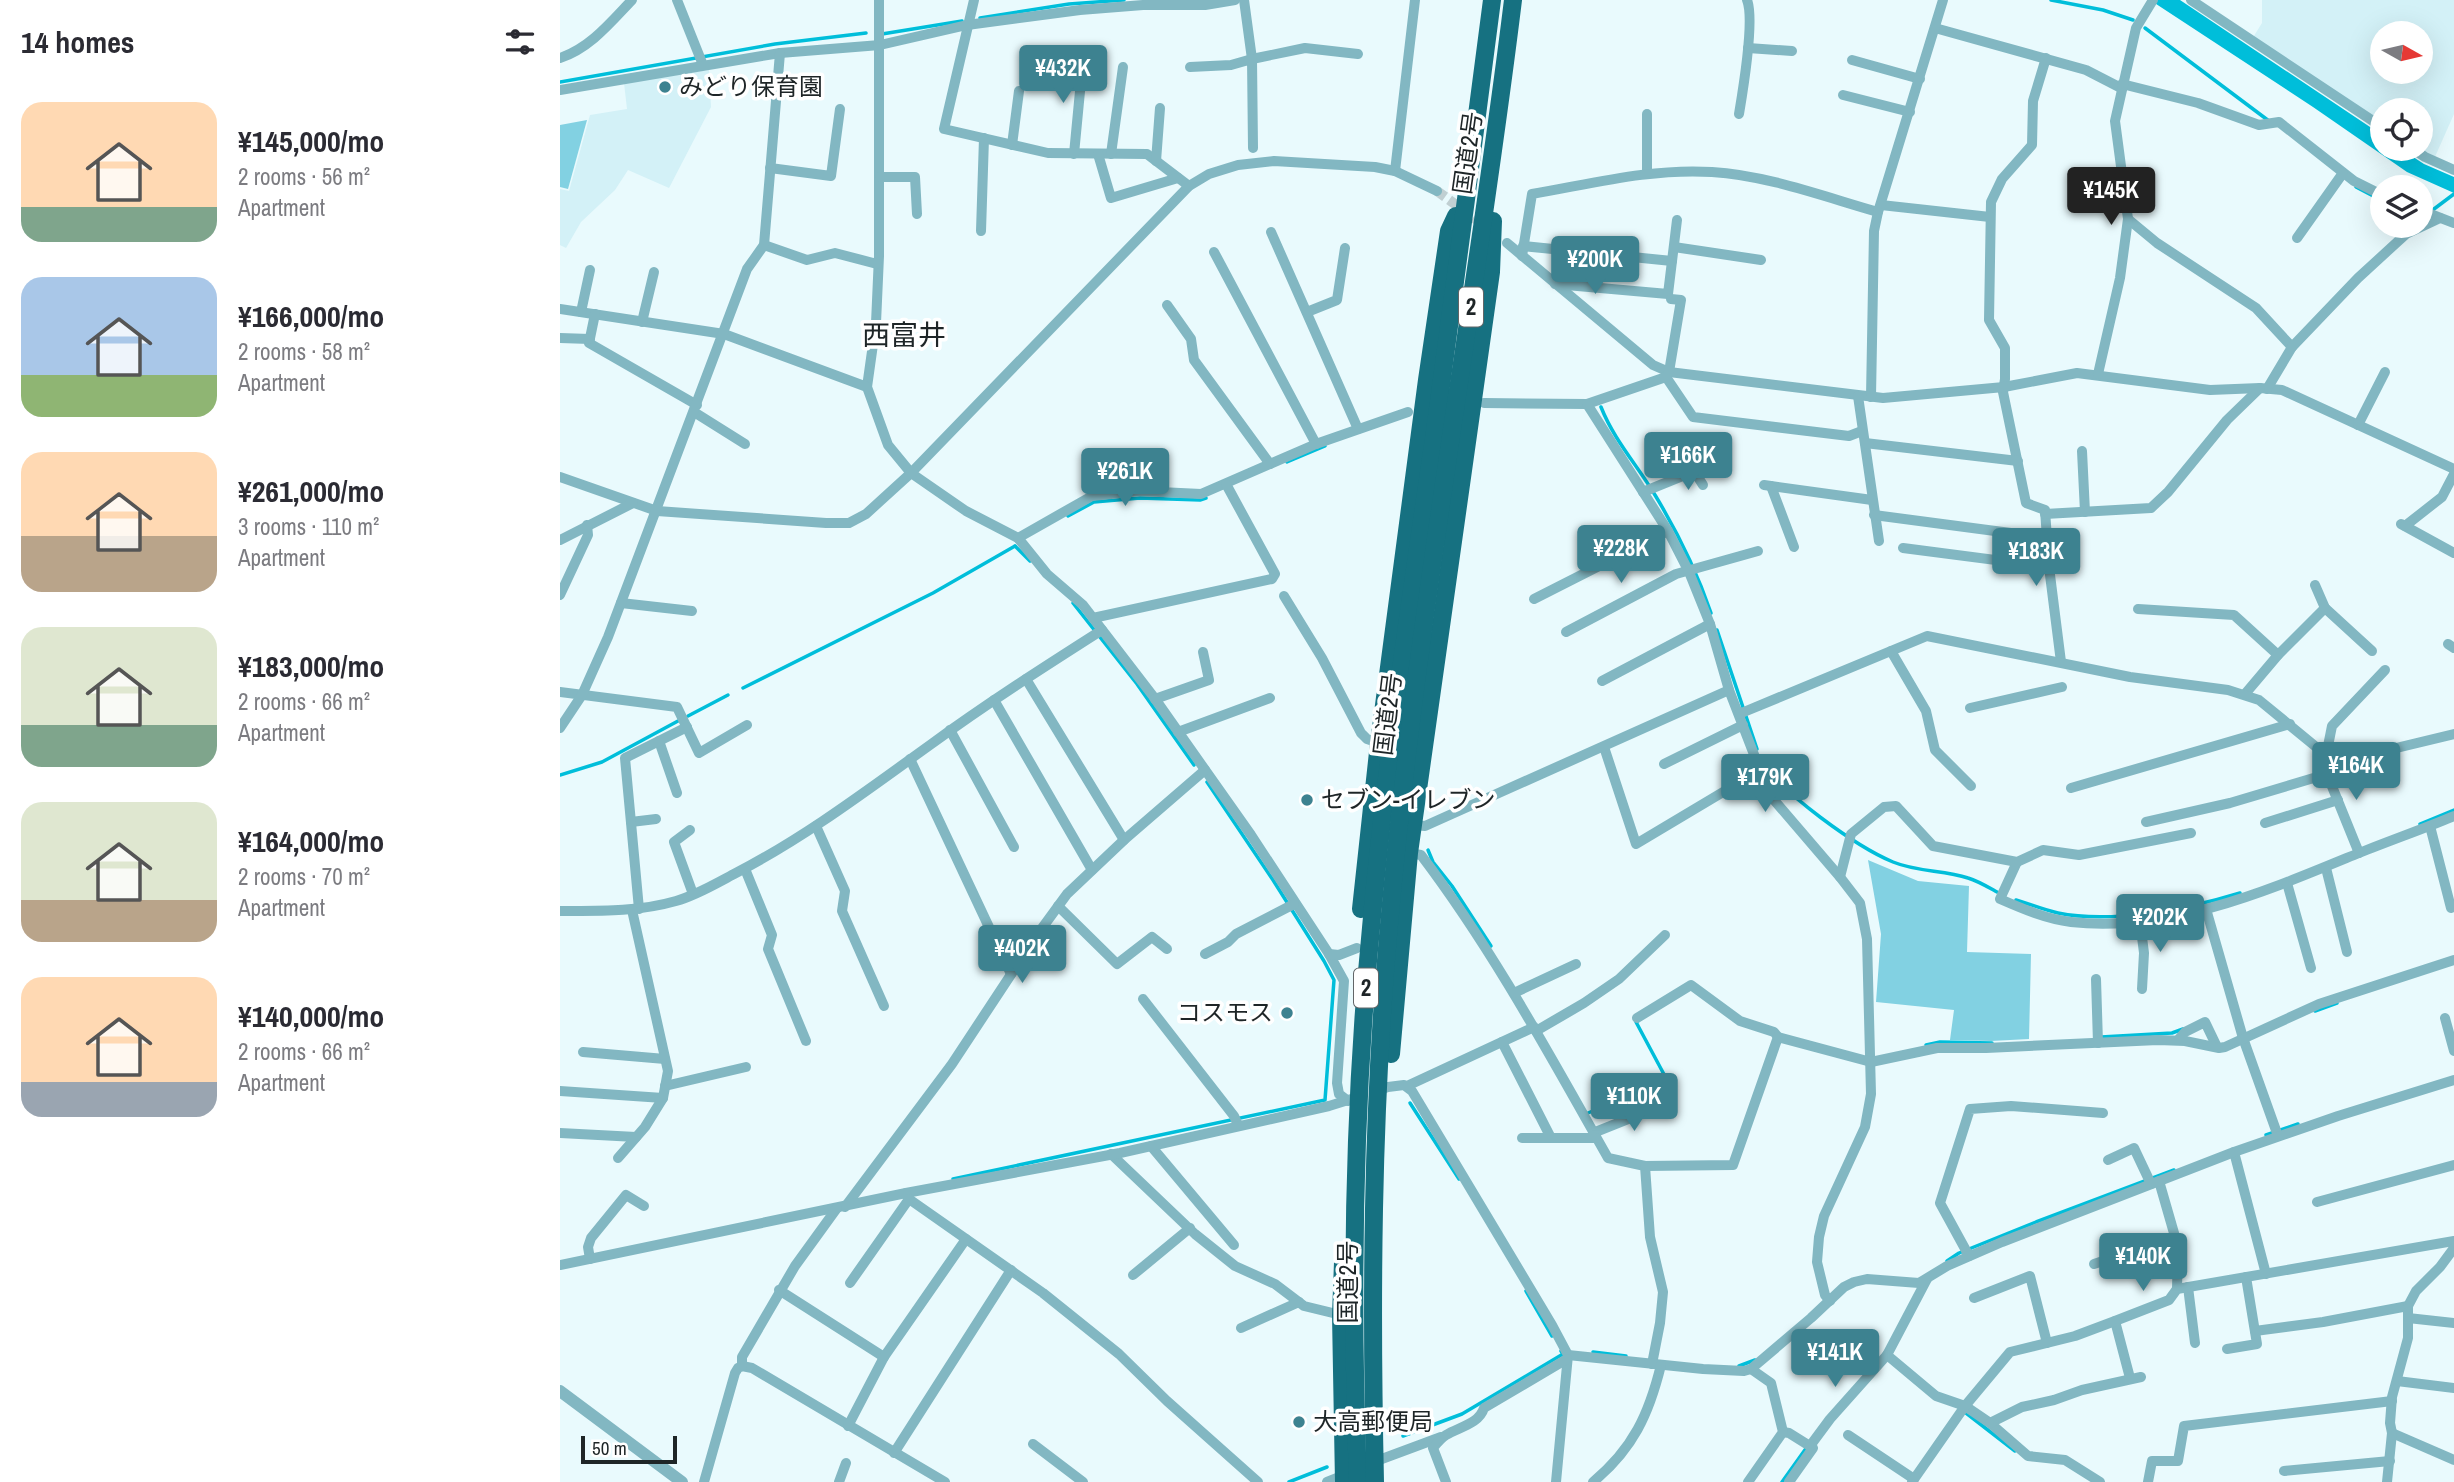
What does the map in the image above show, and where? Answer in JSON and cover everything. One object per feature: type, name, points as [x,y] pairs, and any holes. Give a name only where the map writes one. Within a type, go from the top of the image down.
[{"type":"highway","name":"国道2号","points":[[1376,1482],[1372,1265],[1379,1053],[1388,934],[1466,198],[1492,0]]},
{"type":"highway","name":"国道2号","points":[[1349,1480],[1363,1037],[1370,931],[1382,822],[1499,113],[1513,0]]},
{"type":"highway","points":[[1386,1482],[1382,1366],[1383,1183],[1388,1087],[1409,853],[1491,272],[1499,113]]},
{"type":"highway","points":[[1349,1480],[1341,1315],[1348,1101],[1357,948],[1378,743],[1427,380],[1450,230],[1466,198]]},
{"type":"highway","points":[[1372,799],[1416,804]]},
{"type":"street","points":[[560,58],[578,52],[632,0]]},
{"type":"street","points":[[677,0],[702,61]]},
{"type":"street","points":[[879,0],[880,177],[876,323],[867,387],[888,445],[911,473],[966,511],[1018,538],[1047,574],[1083,605],[1155,699],[1251,835],[1290,906],[1329,954],[1344,981],[1337,1083],[1339,1094],[1348,1101]]},
{"type":"street","points":[[560,89],[702,61],[880,45],[967,25],[1079,6],[1234,0]]},
{"type":"street","points":[[1244,0],[1252,59],[1253,148]]},
{"type":"street","points":[[1395,171],[1415,0]]},
{"type":"street","points":[[1739,114],[1748,48],[1747,0]]},
{"type":"street","points":[[1871,397],[1874,231],[1943,0]]},
{"type":"street","points":[[2191,0],[2370,119]]},
{"type":"street","points":[[2098,374],[2120,278],[2128,219],[2115,121],[2136,28],[2152,1]]},
{"type":"street","points":[[973,5],[944,129],[1048,153],[1147,154],[1189,186]]},
{"type":"street","points":[[1935,27],[2046,58],[2122,86],[2198,103],[2259,125],[2279,122],[2370,191]]},
{"type":"street","points":[[1190,67],[1231,65],[1305,48],[1358,54]]},
{"type":"street","points":[[1748,48],[1792,51]]},
{"type":"street","points":[[560,728],[582,695],[621,603],[747,269],[764,245],[780,53]]},
{"type":"street","points":[[2046,58],[2032,101],[2032,145],[1998,186],[1991,202],[1989,320],[2005,348],[2003,392],[2026,503],[2045,510],[2061,662]]},
{"type":"street","points":[[1073,154],[1083,60]]},
{"type":"street","points":[[1852,60],[1920,79]]},
{"type":"street","points":[[1111,154],[1123,66]]},
{"type":"street","points":[[1012,145],[1019,90]]},
{"type":"street","points":[[1843,94],[1910,112]]},
{"type":"street","points":[[1156,161],[1160,108]]},
{"type":"street","points":[[770,168],[831,176],[840,109]]},
{"type":"street","points":[[1647,114],[1647,174]]},
{"type":"street","points":[[981,231],[984,138]]},
{"type":"street","points":[[1098,154],[1111,198],[1178,178]]},
{"type":"street","points":[[560,477],[657,511],[849,523],[866,514],[911,473],[1189,186],[1209,174],[1238,164],[1274,161],[1375,167],[1395,171],[1437,191]]},
{"type":"street","points":[[2433,161],[2454,170]]},
{"type":"street","points":[[1522,251],[1532,194],[1672,171],[1736,174],[1879,209],[1990,217]]},
{"type":"street","points":[[2297,238],[2343,173]]},
{"type":"street","points":[[880,177],[915,177],[917,214]]},
{"type":"street","points":[[2433,215],[2454,223]]},
{"type":"street","points":[[2045,514],[2151,508],[2168,492],[2227,420],[2263,388],[2292,347],[2328,307],[2379,256],[2406,234],[2439,217]]},
{"type":"street","points":[[2128,219],[2157,243],[2256,308],[2292,347]]},
{"type":"street","points":[[1555,284],[1668,295],[1677,220]]},
{"type":"street","points":[[1271,232],[1358,429]]},
{"type":"street","points":[[1507,243],[1522,251],[1555,284],[1667,374],[1693,417],[1849,436],[1862,431]]},
{"type":"street","points":[[764,245],[807,260],[835,253],[877,264]]},
{"type":"street","points":[[1674,247],[1761,260]]},
{"type":"street","points":[[1307,312],[1337,300],[1345,248]]},
{"type":"street","points":[[1522,251],[1672,261]]},
{"type":"street","points":[[1214,252],[1316,444]]},
{"type":"street","points":[[580,312],[590,270]]},
{"type":"street","points":[[642,322],[654,272]]},
{"type":"street","points":[[1667,374],[1681,300],[1671,299]]},
{"type":"street","points":[[1167,305],[1191,339],[1194,360],[1270,464]]},
{"type":"street","points":[[560,309],[724,334],[867,387]]},
{"type":"street","points":[[595,314],[589,343],[696,409],[746,444]]},
{"type":"street","points":[[560,338],[590,339]]},
{"type":"street","points":[[2358,425],[2385,372]]},
{"type":"street","points":[[1484,403],[1587,404],[1667,374],[1871,397],[1910,397],[2004,387],[2077,373],[2210,390],[2282,390],[2454,471],[2442,497],[2402,524],[2454,553]]},
{"type":"street","points":[[1858,396],[1879,541]]},
{"type":"street","points":[[1587,404],[1668,531],[1689,572],[1710,624],[1729,690],[1774,800],[1860,903],[1867,939],[1871,1094],[1864,1127],[1824,1216],[1819,1237],[1817,1262],[1828,1298]]},
{"type":"street","points":[[1018,538],[1092,496],[1139,491],[1201,494],[1228,488],[1270,464],[1316,444],[1408,412]]},
{"type":"street","points":[[1865,443],[2018,461]]},
{"type":"street","points":[[2082,451],[2085,512]]},
{"type":"street","points":[[1644,492],[1698,469],[1703,485]]},
{"type":"street","points":[[1794,547],[1767,486],[1872,500]]},
{"type":"street","points":[[1093,618],[1272,579],[1275,574],[1228,488]]},
{"type":"street","points":[[560,540],[633,503]]},
{"type":"street","points":[[1874,515],[2048,538]]},
{"type":"street","points":[[560,596],[588,535],[587,525]]},
{"type":"street","points":[[1534,599],[1668,531]]},
{"type":"street","points":[[1903,548],[2049,567]]},
{"type":"street","points":[[1566,632],[1676,574],[1758,551]]},
{"type":"street","points":[[2315,585],[2325,608],[2372,651]]},
{"type":"street","points":[[1284,596],[1322,658],[1361,733],[1367,739],[1378,743]]},
{"type":"street","points":[[621,603],[692,611]]},
{"type":"street","points":[[2245,694],[2278,654],[2325,608]]},
{"type":"street","points":[[2138,609],[2234,615],[2278,654]]},
{"type":"street","points":[[1602,681],[1710,624]]},
{"type":"street","points":[[560,911],[636,910],[676,901],[745,869],[816,826],[950,730],[1102,630]]},
{"type":"street","points":[[1664,764],[1752,708],[1927,636],[2130,677],[2245,694],[2259,700],[2329,758],[2342,761],[2454,734]]},
{"type":"street","points":[[1891,651],[1926,711],[1935,750],[1972,786]]},
{"type":"street","points":[[1155,699],[1209,680],[1203,652]]},
{"type":"street","points":[[2358,850],[2327,775],[2332,726],[2385,670]]},
{"type":"street","points":[[1026,679],[1124,840]]},
{"type":"street","points":[[1970,708],[2062,687]]},
{"type":"street","points":[[1413,825],[1425,826],[1729,690]]},
{"type":"street","points":[[560,692],[677,707],[699,753],[747,725]]},
{"type":"street","points":[[1178,732],[1270,698]]},
{"type":"street","points":[[994,700],[1092,870]]},
{"type":"street","points":[[2071,788],[2290,724]]},
{"type":"street","points":[[618,1158],[636,1137],[664,1092],[668,1072],[636,910],[625,758],[687,727]]},
{"type":"street","points":[[950,730],[1014,847]]},
{"type":"street","points":[[659,741],[677,793]]},
{"type":"street","points":[[1604,747],[1636,844],[1760,770]]},
{"type":"street","points":[[910,760],[1011,974]]},
{"type":"street","points":[[742,1366],[742,1357],[779,1290],[952,1064],[1058,906],[1124,840],[1205,770]]},
{"type":"street","points":[[2146,822],[2230,803],[2327,775]]},
{"type":"street","points":[[2265,823],[2338,800]]},
{"type":"street","points":[[1840,877],[1850,838],[1884,807],[1896,806],[1933,846],[2017,862],[2042,850],[2080,855],[2191,833]]},
{"type":"street","points":[[2017,862],[2000,898],[2049,918],[2071,922],[2140,921],[2206,909],[2287,883],[2326,868],[2358,850],[2454,816]]},
{"type":"street","points":[[631,822],[656,819]]},
{"type":"street","points":[[816,826],[845,891],[842,911],[884,1006]]},
{"type":"street","points":[[2430,826],[2451,908]]},
{"type":"street","points":[[690,830],[674,842],[693,894]]},
{"type":"street","points":[[1409,853],[1421,855],[1472,924],[1608,1158],[1645,1166],[1734,1165],[1778,1037]]},
{"type":"street","points":[[2326,868],[2347,952]]},
{"type":"street","points":[[745,869],[772,935],[768,949],[806,1041]]},
{"type":"street","points":[[2287,883],[2311,968]]},
{"type":"street","points":[[1058,906],[1117,964],[1152,937],[1167,949]]},
{"type":"street","points":[[1205,954],[1228,942],[1236,934],[1290,906]]},
{"type":"street","points":[[2206,909],[2244,1042],[2277,1133]]},
{"type":"street","points":[[2140,921],[2144,953],[2142,989]]},
{"type":"street","points":[[560,1265],[589,1256],[908,1196],[1151,1146],[1236,1121],[1348,1101],[1388,1087],[1406,1086],[1535,1029],[1619,979],[1665,935]]},
{"type":"street","points":[[1329,954],[1339,955],[1357,948]]},
{"type":"street","points":[[1637,1018],[1691,985],[1740,1021],[1774,1032],[1778,1037],[1871,1058],[1937,1048],[1986,1048],[2097,1039],[2178,1040],[2220,1047],[2244,1042],[2319,1004],[2454,960]]},
{"type":"street","points":[[1514,993],[1576,964]]},
{"type":"street","points":[[2096,979],[2097,1039]]},
{"type":"street","points":[[1143,999],[1236,1121]]},
{"type":"street","points":[[2445,1018],[2454,1051]]},
{"type":"street","points":[[2178,1040],[2185,1032],[2205,1022],[2220,1047]]},
{"type":"street","points":[[1502,1042],[1551,1138]]},
{"type":"street","points":[[583,1052],[665,1059]]},
{"type":"street","points":[[560,1091],[664,1092],[746,1067]]},
{"type":"street","points":[[1327,1482],[1349,1480],[1385,1457],[1467,1425],[1482,1416],[1484,1408],[1567,1357],[1744,1371],[1751,1369],[1828,1298],[1848,1284],[1860,1280],[1919,1283],[1967,1253],[2234,1152],[2277,1133],[2454,1080]]},
{"type":"street","points":[[1406,1086],[1412,1091],[1538,1301],[1567,1357],[1556,1482]]},
{"type":"street","points":[[1522,1138],[1595,1135],[1663,1105]]},
{"type":"street","points":[[1967,1253],[1940,1203],[1970,1109],[2011,1106],[2103,1113]]},
{"type":"street","points":[[560,1133],[636,1137]]},
{"type":"street","points":[[1151,1146],[1234,1245]]},
{"type":"street","points":[[2108,1160],[2134,1147],[2153,1183],[2178,1247],[2183,1288],[2195,1343]]},
{"type":"street","points":[[2234,1152],[2266,1274]]},
{"type":"street","points":[[1111,1154],[1235,1266],[1275,1284],[1304,1306],[1341,1315]]},
{"type":"street","points":[[2317,1202],[2454,1164]]},
{"type":"street","points":[[1594,1482],[1613,1466],[1641,1424],[1653,1398],[1662,1292],[1650,1237],[1645,1166]]},
{"type":"street","points":[[589,1256],[591,1238],[626,1195],[644,1206]]},
{"type":"street","points":[[908,1196],[1011,1270],[1119,1354],[1258,1482]]},
{"type":"street","points":[[850,1283],[908,1196]]},
{"type":"street","points":[[1133,1275],[1190,1228]]},
{"type":"street","points":[[2094,1264],[2175,1237]]},
{"type":"street","points":[[848,1426],[884,1357],[966,1239]]},
{"type":"street","points":[[1848,1435],[1913,1480],[1965,1406],[2010,1352],[2075,1336],[2169,1300],[2183,1288],[2454,1241]]},
{"type":"street","points":[[2387,1482],[2392,1401],[2408,1338],[2408,1312],[2416,1291],[2450,1261],[2454,1248]]},
{"type":"street","points":[[894,1453],[1011,1270]]},
{"type":"street","points":[[1973,1298],[2030,1276],[2047,1343]]},
{"type":"street","points":[[2227,1349],[2257,1344],[2246,1277]]},
{"type":"street","points":[[1809,1445],[1887,1355],[1927,1279]]},
{"type":"street","points":[[779,1290],[884,1357]]},
{"type":"street","points":[[1241,1328],[1299,1302]]},
{"type":"street","points":[[2255,1331],[2408,1312],[2454,1323]]},
{"type":"street","points":[[1990,1423],[2022,1407],[2136,1378],[2115,1321]]},
{"type":"street","points":[[1887,1355],[1936,1396],[1965,1406],[1990,1423],[2028,1456],[2065,1460],[2100,1482]]},
{"type":"street","points":[[704,1482],[735,1373],[738,1367],[742,1366],[752,1368],[946,1482]]},
{"type":"street","points":[[1748,1482],[1783,1432],[1771,1383],[1751,1369]]},
{"type":"street","points":[[2396,1381],[2454,1388]]},
{"type":"street","points":[[560,1391],[682,1482]]},
{"type":"street","points":[[2148,1482],[2152,1461],[2178,1461],[2184,1426],[2392,1401]]},
{"type":"street","points":[[1783,1432],[1813,1448],[1789,1482]]},
{"type":"street","points":[[2392,1433],[2454,1460]]},
{"type":"street","points":[[1444,1436],[1433,1448],[1447,1482]]},
{"type":"street","points":[[1033,1444],[1083,1482]]},
{"type":"street","points":[[2284,1471],[2390,1461]]},
{"type":"street","points":[[839,1482],[846,1463]]},
{"type":"shaded area","points":[[2150,0],[2180,0],[2370,127],[2370,146]]},
{"type":"shaded area","points":[[2262,0],[2454,0],[2454,114],[2434,159],[2433,98],[2370,98],[2370,118],[2252,39],[2262,23]]},
{"type":"shaded area","points":[[709,70],[711,107],[669,188],[628,170],[615,190],[581,222],[566,248],[560,245],[560,189],[569,191],[590,115],[627,109],[624,83]]},
{"type":"shaded area","points":[[587,120],[568,189],[560,187],[560,125]]},
{"type":"shaded area","points":[[2391,161],[2419,161],[2454,177],[2454,193],[2433,184],[2433,175],[2414,175]]},
{"type":"shaded area","points":[[1868,860],[1918,881],[1969,886],[1967,952],[2031,954],[2029,1039],[1950,1040],[1954,1010],[1876,1002],[1881,934]]},
{"type":"waterway","points":[[980,18],[1069,4],[1124,0]]},
{"type":"waterway","points":[[2051,0],[2103,10],[2133,20]]},
{"type":"waterway","points":[[882,34],[962,21]]},
{"type":"waterway","points":[[2145,28],[2269,121]]},
{"type":"waterway","points":[[560,82],[775,44],[866,33]]},
{"type":"waterway","points":[[2356,187],[2370,194]]},
{"type":"waterway","points":[[2433,210],[2454,194]]},
{"type":"waterway","points":[[1601,407],[1612,430],[1671,524],[1711,613]]},
{"type":"waterway","points":[[1287,462],[1325,446]]},
{"type":"waterway","points":[[1068,516],[1094,502],[1140,498],[1206,498]]},
{"type":"waterway","points":[[1015,546],[1030,561]]},
{"type":"waterway","points":[[743,688],[933,593],[1015,546]]},
{"type":"waterway","points":[[1073,603],[1137,684],[1194,765]]},
{"type":"waterway","points":[[1717,630],[1757,749]]},
{"type":"waterway","points":[[688,716],[728,695]]},
{"type":"waterway","points":[[560,775],[602,762],[678,721]]},
{"type":"waterway","points":[[1761,760],[1802,803],[1878,855],[1902,865],[1968,878],[1997,892]]},
{"type":"waterway","points":[[953,1179],[1325,1100],[1334,980],[1273,880],[1207,782]]},
{"type":"waterway","points":[[2420,824],[2454,810]]},
{"type":"waterway","points":[[1428,850],[1433,862],[1491,946]]},
{"type":"waterway","points":[[2016,900],[2058,913],[2102,917],[2174,909],[2240,893]]},
{"type":"waterway","points":[[2315,1011],[2337,1003]]},
{"type":"waterway","points":[[1588,1113],[1667,1080],[1636,1022],[1638,1021]]},
{"type":"waterway","points":[[2101,1037],[2172,1033],[2183,1029]]},
{"type":"waterway","points":[[1926,1045],[1940,1042],[1992,1043]]},
{"type":"waterway","points":[[1410,1103],[1459,1179]]},
{"type":"waterway","points":[[2266,1135],[2298,1124]]},
{"type":"waterway","points":[[1947,1261],[1959,1253],[2036,1222],[2174,1170]]},
{"type":"waterway","points":[[1526,1291],[1552,1336]]},
{"type":"waterway","points":[[1403,1436],[1462,1414],[1563,1354],[1561,1351]]},
{"type":"waterway","points":[[1593,1352],[1626,1356]]},
{"type":"waterway","points":[[1739,1366],[1755,1360]]},
{"type":"waterway","points":[[1966,1413],[2015,1451]]},
{"type":"waterway","points":[[1782,1482],[1807,1447]]},
{"type":"waterway","points":[[1289,1482],[1327,1467]]},
{"type":"tunnel","points":[[1437,191],[1485,226]]},
{"type":"place","name":"みどり保育園","points":[[665,87]]},
{"type":"place","name":"セブン-イレブン","points":[[1307,800]]},
{"type":"place","name":"コスモス","points":[[1287,1013]]},
{"type":"place","name":"大高郵便局","points":[[1299,1422]]},
{"type":"district","name":"西富井","points":[[904,335]]}]
